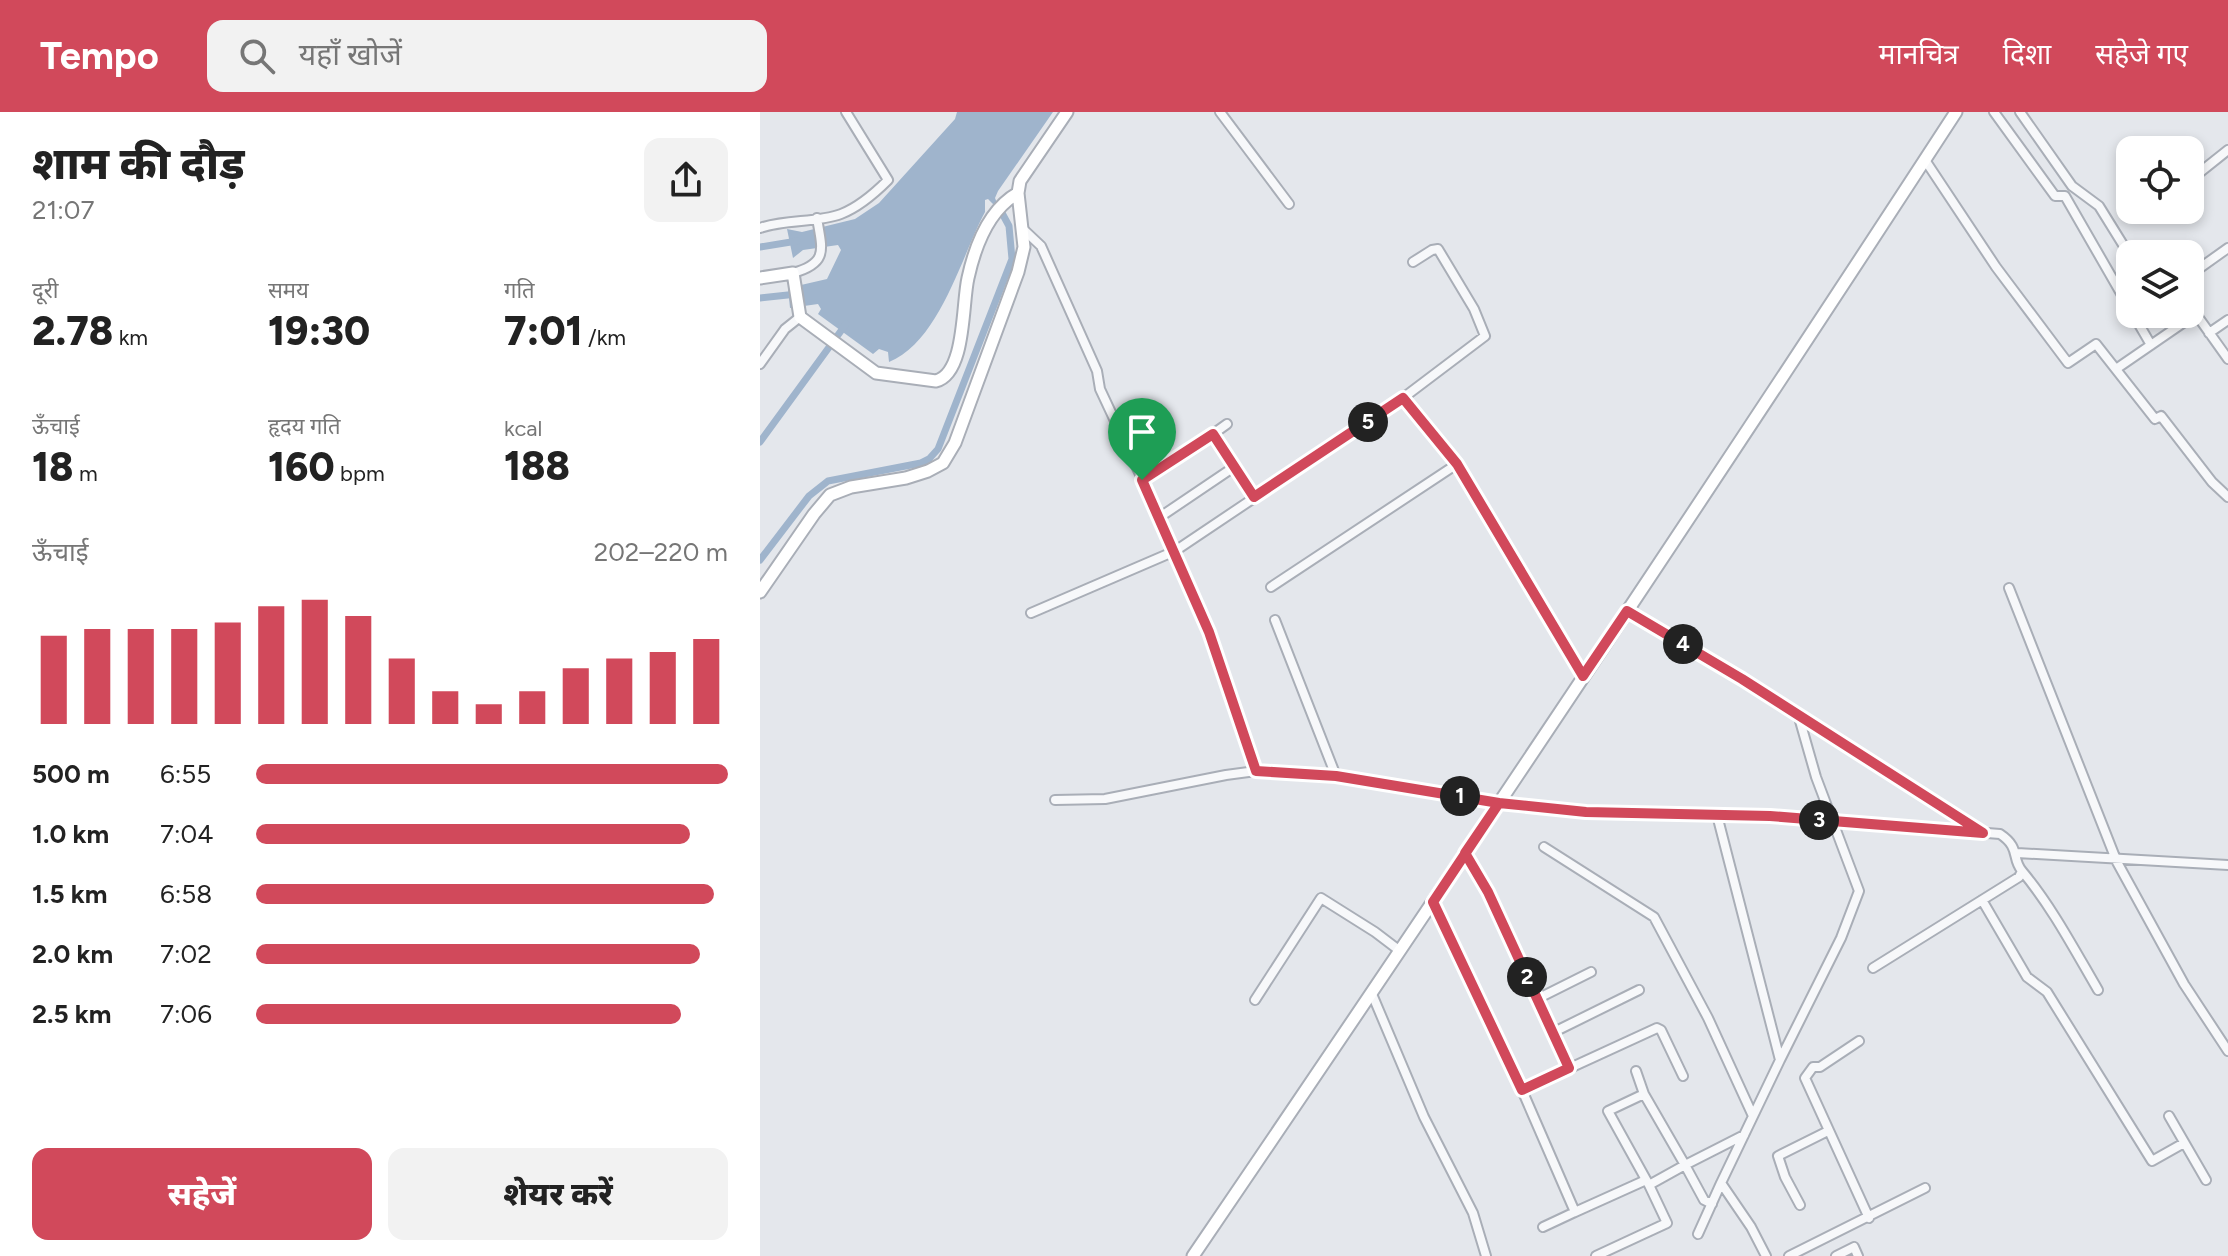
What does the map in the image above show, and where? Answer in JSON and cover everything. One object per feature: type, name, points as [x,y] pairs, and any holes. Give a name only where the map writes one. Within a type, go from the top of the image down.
[{"type":"main road","points":[[760,592],[830,495],[851,487],[906,478],[943,463],[955,443],[1018,272],[1024,247],[1018,193],[1020,181],[1067,112]]},
{"type":"main road","points":[[1193,1256],[1372,994],[1956,112]]},
{"type":"main road","points":[[760,278],[793,273],[802,316],[881,374],[936,381],[944,379],[951,370],[959,346],[968,277],[983,231],[998,208],[1018,193]]},
{"type":"street","points":[[760,228],[801,219],[818,221],[840,214],[856,206],[888,180],[846,112]]},
{"type":"street","points":[[1220,112],[1289,204]]},
{"type":"street","points":[[1994,112],[2055,196],[2065,196],[2116,286]]},
{"type":"street","points":[[2020,112],[2072,186],[2099,206],[2120,240]]},
{"type":"street","points":[[2204,169],[2228,150]]},
{"type":"street","points":[[1925,160],[1996,267],[2068,363],[2096,344],[2155,419],[2161,416],[2212,482],[2228,497]]},
{"type":"street","points":[[793,273],[816,264],[822,250],[818,221]]},
{"type":"street","points":[[1023,229],[1041,246],[1097,371],[1100,389],[1175,551],[1209,632],[1256,771]]},
{"type":"street","points":[[2204,265],[2228,248]]},
{"type":"street","points":[[1031,613],[1175,551],[1403,398],[1485,336],[1474,309],[1438,249],[1413,262]]},
{"type":"street","points":[[2116,369],[2196,314],[2228,359]]},
{"type":"street","points":[[760,364],[785,329],[802,316]]},
{"type":"street","points":[[2209,333],[2228,320]]},
{"type":"street","points":[[2141,328],[2151,345]]},
{"type":"street","points":[[1403,398],[1457,464],[1583,676]]},
{"type":"street","points":[[1142,480],[1227,424]]},
{"type":"street","points":[[1213,434],[1254,497]]},
{"type":"street","points":[[1271,587],[1457,464]]},
{"type":"street","points":[[1160,517],[1234,467]]},
{"type":"street","points":[[2009,588],[2116,859],[2184,984],[2228,1051]]},
{"type":"street","points":[[1627,611],[1798,714],[1983,833]]},
{"type":"street","points":[[1275,620],[1336,776]]},
{"type":"street","points":[[1698,1234],[1841,938],[1859,891],[1816,777],[1798,714]]},
{"type":"street","points":[[1055,800],[1105,799],[1256,771],[1336,776],[1499,803],[1586,812],[1717,815],[2000,834],[2010,840],[2022,871],[2041,894],[2098,990]]},
{"type":"street","points":[[1717,815],[1780,1060]]},
{"type":"street","points":[[1544,847],[1654,917],[1708,1018],[1753,1116]]},
{"type":"street","points":[[1465,853],[1488,892],[1569,1068]]},
{"type":"street","points":[[2017,853],[2228,865]]},
{"type":"street","points":[[1873,968],[2019,877],[2022,871]]},
{"type":"street","points":[[1255,1000],[1321,898],[1400,951]]},
{"type":"street","points":[[1982,900],[2027,977],[2047,992],[2152,1161],[2184,1143]]},
{"type":"street","points":[[1433,902],[1522,1090],[1575,1212]]},
{"type":"street","points":[[1537,999],[1591,972]]},
{"type":"street","points":[[1554,1032],[1639,990]]},
{"type":"street","points":[[1372,994],[1424,1117],[1473,1213],[1486,1256]]},
{"type":"street","points":[[1522,1090],[1657,1028],[1661,1030],[1683,1076]]},
{"type":"street","points":[[1859,1041],[1820,1067],[1813,1067],[1805,1078],[1869,1218]]},
{"type":"street","points":[[1636,1071],[1644,1094],[1704,1200],[1712,1204]]},
{"type":"street","points":[[1596,1256],[1667,1223],[1608,1111],[1644,1094]]},
{"type":"street","points":[[2169,1116],[2206,1180]]},
{"type":"street","points":[[1800,1205],[1778,1156],[1828,1131]]},
{"type":"street","points":[[1543,1227],[1648,1183],[1744,1135]]},
{"type":"street","points":[[1721,1183],[1744,1215],[1766,1256]]},
{"type":"street","points":[[1789,1256],[1925,1188]]},
{"type":"street","points":[[1836,1256],[1854,1247],[1858,1256]]},
{"type":"water","points":[[957,112],[1053,112],[998,191],[995,198],[997,203],[994,205],[985,200],[985,212],[935,317],[907,351],[889,362],[888,352],[879,349],[873,354],[818,314],[821,309],[818,304],[790,308],[788,288],[827,279],[841,250],[838,245],[803,250],[793,258],[787,229],[802,232],[855,219],[879,203],[955,119]]},
{"type":"waterway","points":[[760,560],[809,496],[828,481],[921,463],[938,449],[1012,259],[1009,226],[1002,213]]},
{"type":"waterway","points":[[760,247],[797,241]]},
{"type":"waterway","points":[[760,298],[797,294]]},
{"type":"waterway","points":[[760,442],[846,324]]},
{"type":"route","points":[[1142,480],[1209,632],[1256,771],[1336,776],[1499,803],[1433,902],[1522,1090],[1569,1068],[1488,892],[1465,853],[1499,803],[1586,812],[1770,816],[1983,833],[1742,679],[1627,611],[1583,676],[1457,464],[1403,398],[1254,497],[1213,434],[1142,480]]}]
